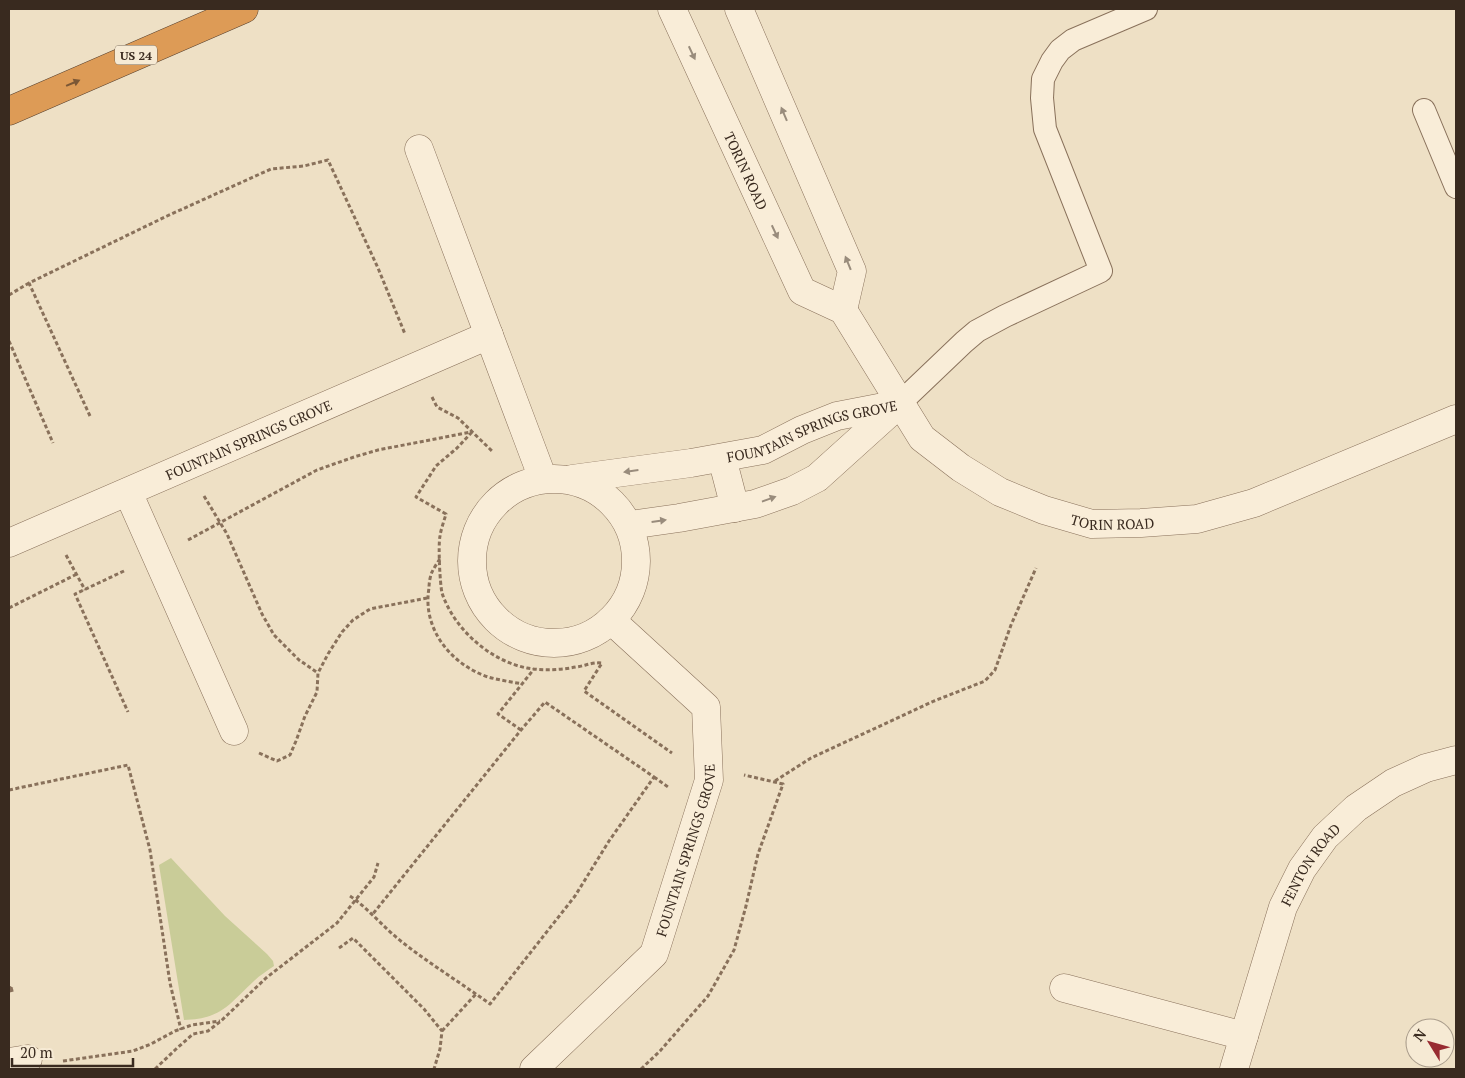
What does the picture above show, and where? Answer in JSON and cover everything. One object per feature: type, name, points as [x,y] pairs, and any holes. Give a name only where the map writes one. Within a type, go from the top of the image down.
[{"type":"highway","name":"US 24","points":[[9,110],[244,9]]},
{"type":"street","name":"TORIN ROAD","points":[[672,9],[802,291],[843,310],[899,404],[922,438],[961,468],[1000,492],[1044,510],[1092,524],[1196,519],[1254,503],[1456,419]]},
{"type":"street","points":[[739,9],[852,271],[843,310]]},
{"type":"street","points":[[419,149],[489,335],[533,482]]},
{"type":"street","name":"FOUNTAIN SPRINGS GROVE","points":[[9,543],[489,335]]},
{"type":"street","name":"FOUNTAIN SPRINGS GROVE","points":[[570,479],[691,463],[763,450],[802,430],[837,416],[899,404]]},
{"type":"street","name":"FOUNTAIN SPRINGS GROVE","points":[[630,525],[755,504],[792,491],[817,478],[899,404]]},
{"type":"street","points":[[722,458],[735,508]]},
{"type":"street","points":[[570,479],[597,489],[613,502],[630,525],[635,541],[636,570],[633,588],[611,620],[591,635],[569,642],[544,644],[523,637],[502,625],[484,607],[474,588],[472,563],[474,542],[486,515],[498,500],[533,482],[570,479]]},
{"type":"street","points":[[128,492],[234,731]]},
{"type":"street","name":"FOUNTAIN SPRINGS GROVE","points":[[534,1069],[654,954],[709,775],[706,707],[611,620]]},
{"type":"street","name":"FENTON ROAD","points":[[1234,1069],[1283,907],[1302,869],[1325,837],[1356,808],[1393,783],[1426,768],[1456,760]]},
{"type":"street","points":[[1064,988],[1244,1036]]},
{"type":"lane","points":[[899,404],[977,331],[1101,271],[1045,128],[1042,98],[1043,78],[1060,50],[1073,40],[1146,9]]},
{"type":"lane","points":[[1424,110],[1456,187]]},
{"type":"path","points":[[9,295],[168,216],[271,170],[304,166],[328,160],[404,328],[416,366],[437,407],[458,418],[497,455],[533,482]]},
{"type":"path","points":[[29,284],[90,416]]},
{"type":"path","points":[[9,341],[53,443]]},
{"type":"path","points":[[128,712],[75,594],[182,543],[316,470],[378,450],[472,432]]},
{"type":"path","points":[[472,432],[436,466],[416,497],[446,514],[440,536],[442,592],[456,621],[473,640],[500,660],[526,668],[556,670],[595,662],[602,663],[584,691],[674,754],[709,775]]},
{"type":"path","points":[[185,467],[227,534],[262,614],[274,635],[299,660],[318,673]]},
{"type":"path","points":[[440,558],[431,574],[427,598],[430,619],[437,638],[463,664],[488,677],[523,684]]},
{"type":"path","points":[[775,782],[811,758],[934,701],[985,681],[995,670],[1011,625],[1036,568]]},
{"type":"path","points":[[9,608],[77,574]]},
{"type":"path","points":[[234,731],[249,746],[263,756],[277,761],[290,755],[305,716],[317,692],[318,673],[342,632],[354,620],[370,609],[427,598]]},
{"type":"path","points":[[521,730],[498,714],[534,668]]},
{"type":"path","points":[[372,915],[545,702],[668,788],[709,775],[736,773],[783,784],[758,854],[734,950],[708,996],[660,1052],[641,1069]]},
{"type":"path","points":[[9,790],[128,765],[150,850],[170,983],[181,1030]]},
{"type":"path","points":[[350,896],[402,942],[490,1004],[575,896],[609,841],[654,777]]},
{"type":"path","points":[[155,1069],[193,1034],[208,1031],[221,1021],[266,978],[336,923],[374,877],[378,864]]},
{"type":"path","points":[[339,948],[353,938],[424,1009],[442,1031]]},
{"type":"path","points":[[9,987],[14,990],[9,991]]},
{"type":"path","points":[[434,1069],[440,1049],[442,1031],[476,994]]},
{"type":"path","points":[[56,1062],[133,1051],[192,1025],[221,1021]]},
{"type":"green space","points":[[171,858],[225,916],[267,954],[273,961],[274,966],[256,979],[224,1009],[207,1017],[197,1019],[184,1020],[159,865]]}]
